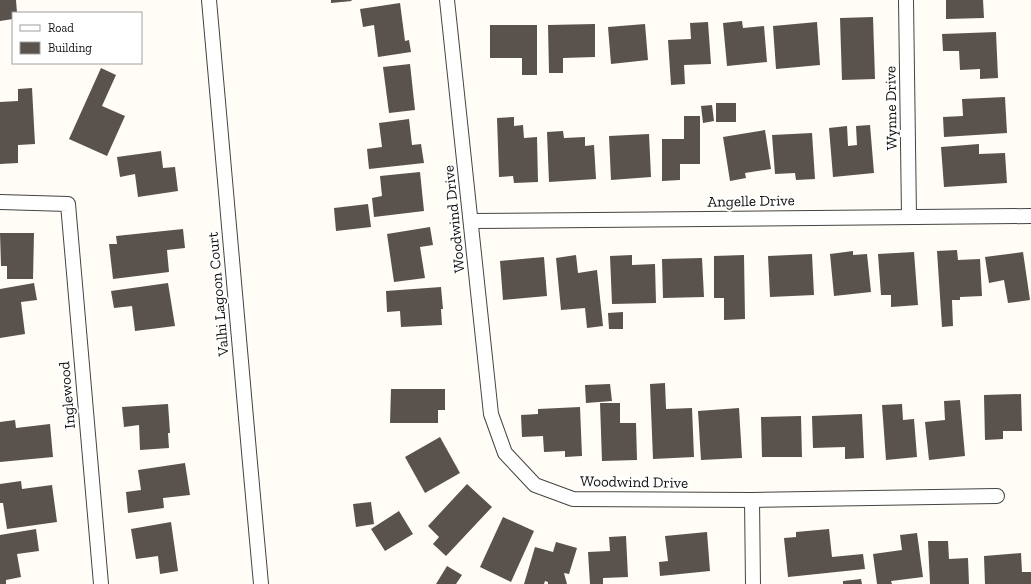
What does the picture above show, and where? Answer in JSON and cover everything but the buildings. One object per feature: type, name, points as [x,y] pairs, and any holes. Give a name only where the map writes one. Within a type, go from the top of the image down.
[{"type":"street","name":"Valhi Lagoon Court","points":[[209,0],[261,584]]},
{"type":"street","name":"Woodwind Drive","points":[[448,0],[492,414],[505,453],[535,485],[573,499],[752,500],[997,496]]},
{"type":"street","name":"Wynne Drive","points":[[906,0],[909,216]]},
{"type":"street","name":"Inglewood","points":[[0,202],[68,204],[101,584]]},
{"type":"street","name":"Angelle Drive","points":[[472,221],[1031,216]]},
{"type":"street","points":[[752,500],[753,584]]}]
